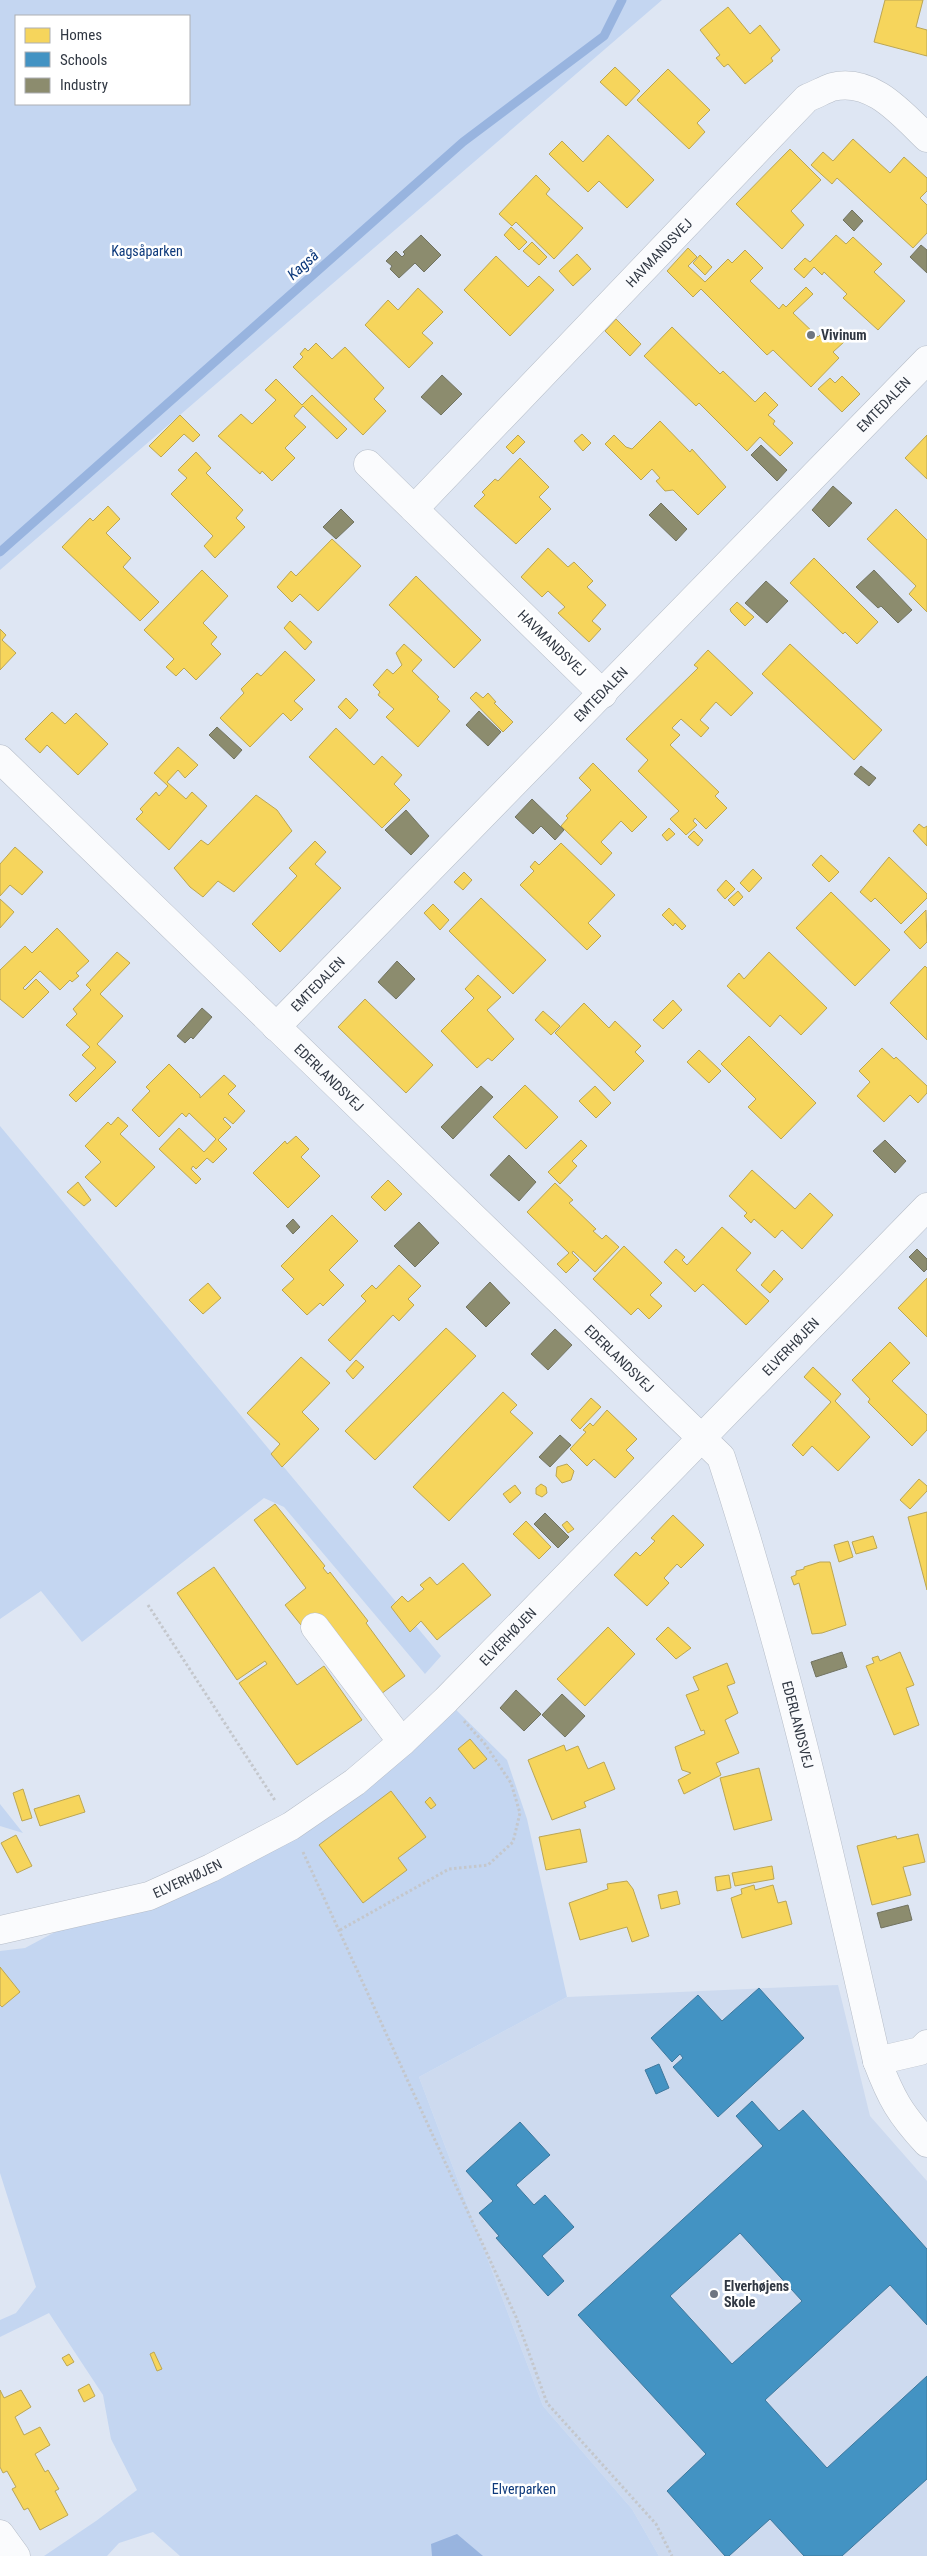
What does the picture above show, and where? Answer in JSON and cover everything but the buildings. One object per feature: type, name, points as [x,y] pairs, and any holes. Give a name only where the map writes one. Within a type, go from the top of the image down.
[{"type":"street","name":"HAVMANDSVEJ","points":[[414,510],[807,98],[833,87],[859,87],[886,98],[927,138]]},
{"type":"street","name":"EMTEDALEN","points":[[276,1027],[926,362]]},
{"type":"street","name":"HAVMANDSVEJ","points":[[368,464],[603,694]]},
{"type":"street","name":"EDERLANDSVEJ","points":[[0,759],[721,1457],[755,1558],[813,1778],[877,2061],[890,2096],[907,2121],[927,2143]]},
{"type":"street","name":"ELVERHØJEN","points":[[0,1930],[149,1896],[211,1868],[291,1826],[355,1782],[402,1742],[446,1700],[701,1437],[853,1285],[927,1207]]},
{"type":"street","points":[[315,1627],[402,1742]]},
{"type":"street","points":[[877,2061],[920,2051],[927,2044]]},
{"type":"street","points":[[0,2534],[16,2556]]},
{"type":"path","points":[[148,1606],[291,1826],[516,2317],[547,2403],[656,2524],[672,2556]]},
{"type":"path","points":[[340,1930],[449,1869],[488,1865],[513,1842],[520,1813],[511,1783],[485,1744],[446,1700]]},
{"type":"shaded area","name":"Elverhøjens Skole","points":[[838,1985],[870,2116],[927,2181],[927,2556],[659,2556],[632,2509],[543,2406],[419,2077],[567,1997]]},
{"type":"shaded area","points":[[457,2534],[483,2556],[432,2556],[431,2544]]},
{"type":"green space","name":"Kagsåparken","points":[[0,0],[662,0],[0,570]]},
{"type":"green space","points":[[0,1126],[441,1656],[425,1674],[284,1507],[264,1498],[82,1642],[41,1591],[0,1619]]},
{"type":"green space","name":"Elverparken","points":[[446,1700],[507,1760],[527,1819],[567,1997],[419,2077],[543,2406],[632,2509],[659,2556],[180,2556],[153,2532],[119,2543],[107,2556],[44,2556],[96,2521],[137,2490],[111,2439],[103,2395],[49,2313],[0,2337],[0,2320],[16,2313],[36,2287],[0,2173],[0,1951],[25,1948],[102,1907],[254,1846]]},
{"type":"green space","points":[[0,1804],[23,1833],[0,1826]]},
{"type":"waterway","name":"Kagså","points":[[0,552],[463,142],[604,36],[622,0]]},
{"type":"place","name":"Vivinum","points":[[811,335]]},
{"type":"place","name":"Elverhøjens Skole","points":[[714,2294]]}]
